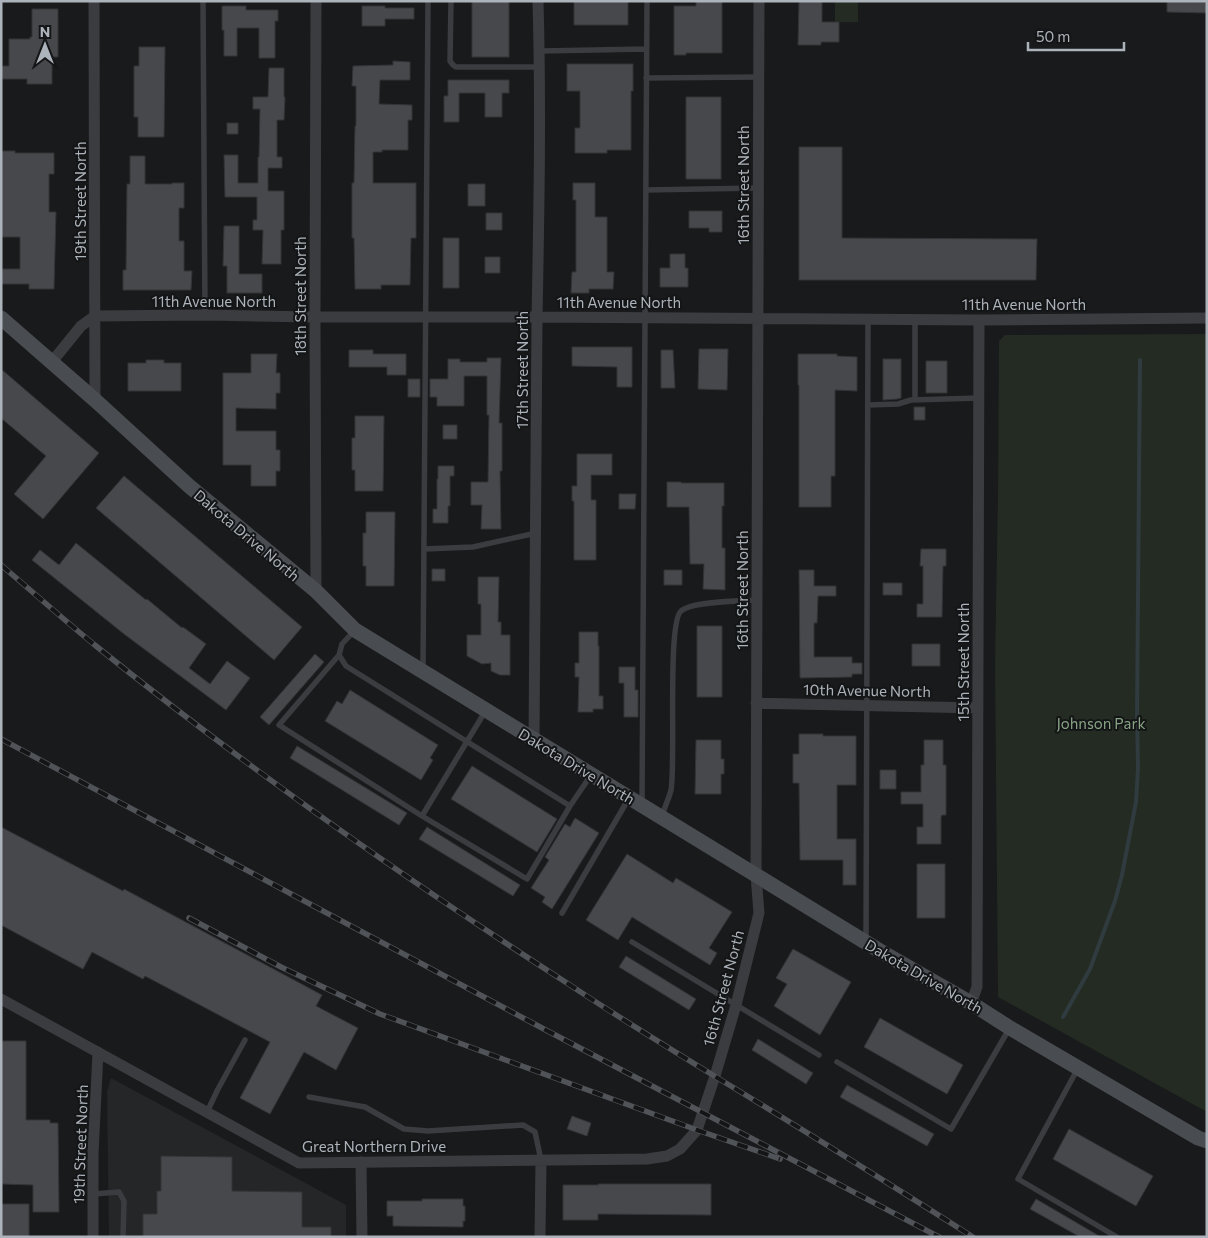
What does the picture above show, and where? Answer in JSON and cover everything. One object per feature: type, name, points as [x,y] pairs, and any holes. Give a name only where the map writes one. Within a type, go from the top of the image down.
[{"type":"street","name":"19th Street North","points":[[94,1],[95,400]]},
{"type":"street","name":"18th Street North","points":[[316,1],[316,591]]},
{"type":"street","name":"17th Street North","points":[[534,740],[540,67],[538,1]]},
{"type":"street","name":"16th Street North","points":[[667,1156],[680,1149],[697,1130],[736,1005],[759,913],[756,875],[756,703],[759,1]]},
{"type":"street","name":"11th Avenue North","points":[[94,316],[205,315],[979,320],[1207,318]]},
{"type":"street","points":[[51,362],[81,326],[94,316]]},
{"type":"street","name":"Dakota Drive North","points":[[1,318],[207,502],[316,591],[355,630],[866,942],[1078,1068],[1198,1138],[1207,1141]]},
{"type":"street","name":"15th Street North","points":[[971,1003],[977,987],[979,320]]},
{"type":"street","name":"10th Avenue North","points":[[756,703],[978,708]]},
{"type":"street","name":"Great Northern Drive","points":[[1,999],[299,1163],[647,1159],[667,1156]]},
{"type":"street","name":"19th Street North","points":[[93,1237],[93,1154],[98,1052]]},
{"type":"street","points":[[540,1237],[541,1160]]},
{"type":"street","points":[[361,1162],[362,1237]]},
{"type":"lane","points":[[203,1],[205,315]]},
{"type":"lane","points":[[423,672],[428,1]]},
{"type":"lane","points":[[451,1],[450,62],[453,66],[540,67]]},
{"type":"lane","points":[[642,806],[647,1]]},
{"type":"lane","points":[[540,51],[646,49]]},
{"type":"lane","points":[[646,78],[759,77]]},
{"type":"lane","points":[[646,190],[758,188]]},
{"type":"lane","points":[[866,942],[868,319]]},
{"type":"lane","points":[[915,319],[915,400]]},
{"type":"lane","points":[[868,405],[898,404],[911,400],[978,398]]},
{"type":"lane","points":[[424,549],[473,546],[536,533]]},
{"type":"lane","points":[[661,817],[671,791],[673,666],[675,628],[679,613],[683,609],[697,605],[757,600]]},
{"type":"lane","points":[[355,630],[342,644],[339,655],[279,726],[422,816],[527,879],[570,806],[591,775]]},
{"type":"lane","points":[[339,655],[346,666],[570,806]]},
{"type":"lane","points":[[422,816],[486,710]]},
{"type":"lane","points":[[562,913],[629,798]]},
{"type":"lane","points":[[632,942],[819,1055]]},
{"type":"lane","points":[[837,1062],[951,1129],[1010,1028]]},
{"type":"lane","points":[[207,1112],[245,1040]]},
{"type":"lane","points":[[1078,1068],[1018,1179],[1117,1237]]},
{"type":"lane","points":[[309,1097],[365,1106],[404,1129],[428,1131],[523,1125],[535,1132],[541,1160]]},
{"type":"lane","points":[[93,1194],[119,1192],[124,1200],[123,1237]]},
{"type":"shaded area","points":[[111,1078],[346,1205],[346,1237],[109,1237],[107,1092]]},
{"type":"green space","points":[[835,1],[858,1],[858,22],[835,22]]},
{"type":"green space","name":"Johnson Park","points":[[1207,334],[1207,1112],[998,997],[995,663],[999,341],[1005,335]]},
{"type":"building","points":[[472,1],[509,1],[509,57],[472,57]]},
{"type":"building","points":[[574,1],[628,1],[628,25],[574,25]]},
{"type":"building","points":[[696,1],[722,1],[722,53],[674,55],[674,6],[696,6]]},
{"type":"building","points":[[799,1],[822,1],[822,22],[839,22],[839,42],[821,42],[821,45],[798,45]]},
{"type":"building","points":[[1167,1],[1207,1],[1207,13],[1167,12]]},
{"type":"building","points":[[222,6],[246,6],[246,10],[278,10],[278,21],[275,21],[275,58],[259,58],[259,28],[237,28],[237,56],[224,56]]},
{"type":"building","points":[[362,6],[414,8],[414,19],[385,19],[385,26],[362,26]]},
{"type":"building","points":[[32,9],[58,9],[58,57],[52,57],[52,84],[27,84],[27,79],[1,79],[1,66],[9,66],[9,39],[30,39],[32,37]]},
{"type":"building","points":[[139,47],[165,47],[164,137],[138,137],[138,117],[134,117],[134,66],[139,66]]},
{"type":"building","points":[[393,61],[410,62],[410,80],[380,80],[379,104],[412,105],[412,120],[408,120],[408,150],[373,152],[373,183],[416,183],[416,238],[411,238],[410,285],[381,285],[381,289],[355,289],[354,238],[352,238],[352,183],[354,183],[356,86],[352,86],[353,66],[393,65]]},
{"type":"building","points":[[567,64],[633,64],[631,150],[607,150],[607,153],[575,153],[575,128],[580,128],[580,91],[567,91]]},
{"type":"building","points":[[269,68],[284,68],[284,120],[277,120],[277,157],[282,157],[282,168],[268,168],[268,191],[284,191],[284,230],[281,230],[281,264],[262,264],[263,230],[253,230],[253,220],[257,220],[257,197],[225,197],[224,155],[238,155],[238,183],[258,183],[260,109],[253,109],[253,97],[268,97]]},
{"type":"building","points":[[448,80],[509,80],[509,93],[502,93],[502,117],[485,117],[485,93],[459,93],[459,122],[444,122],[444,96],[448,96]]},
{"type":"building","points":[[686,97],[721,97],[721,179],[686,179]]},
{"type":"building","points":[[227,123],[238,123],[238,134],[227,134]]},
{"type":"building","points":[[799,147],[842,147],[842,238],[1037,239],[1036,280],[799,280]]},
{"type":"building","points":[[1,151],[54,153],[54,174],[49,174],[49,212],[56,212],[54,289],[29,289],[29,284],[1,284],[2,269],[20,269],[20,237],[1,237]]},
{"type":"building","points":[[130,156],[145,156],[145,184],[184,183],[184,208],[179,208],[179,241],[184,241],[184,271],[192,271],[191,290],[123,290],[123,270],[126,270],[127,184],[130,184]]},
{"type":"building","points":[[573,183],[595,183],[595,217],[607,217],[607,272],[614,272],[613,289],[589,289],[589,293],[571,293],[572,272],[576,272],[576,200],[573,200]]},
{"type":"building","points":[[468,184],[485,184],[485,206],[468,206]]},
{"type":"building","points":[[689,211],[722,211],[722,232],[709,232],[709,228],[689,228]]},
{"type":"building","points":[[486,213],[502,213],[502,230],[486,230]]},
{"type":"building","points":[[224,226],[239,226],[239,274],[262,274],[262,293],[227,293],[227,266],[223,266]]},
{"type":"building","points":[[443,238],[459,238],[459,288],[443,288]]},
{"type":"building","points":[[670,254],[685,254],[685,268],[688,268],[688,287],[660,287],[660,268],[670,268]]},
{"type":"building","points":[[485,257],[500,257],[500,273],[485,273]]},
{"type":"building","points":[[572,347],[632,347],[632,387],[617,387],[617,367],[572,366]]},
{"type":"building","points":[[699,349],[728,349],[727,390],[698,389]]},
{"type":"building","points":[[349,350],[373,350],[373,354],[406,354],[406,375],[387,375],[387,367],[349,367]]},
{"type":"building","points":[[661,350],[673,350],[675,388],[661,388]]},
{"type":"building","points":[[251,354],[277,354],[276,373],[280,373],[280,393],[276,393],[276,409],[236,408],[236,431],[276,431],[276,450],[280,450],[280,471],[276,471],[276,486],[251,486],[251,465],[223,465],[223,373],[251,373]]},
{"type":"building","points":[[798,354],[837,354],[837,356],[857,357],[857,391],[835,390],[835,476],[831,476],[831,507],[799,507]]},
{"type":"building","points":[[487,358],[501,358],[499,423],[502,423],[502,471],[500,471],[501,529],[481,529],[482,505],[471,505],[471,482],[488,482],[489,415],[487,415],[487,376],[464,376],[464,406],[437,406],[437,397],[430,397],[430,379],[448,379],[448,359],[460,359],[460,362],[487,362]]},
{"type":"building","points":[[883,359],[901,359],[901,398],[883,400]]},
{"type":"building","points":[[146,360],[164,360],[164,363],[181,363],[181,391],[128,391],[128,363],[146,363]]},
{"type":"building","points":[[926,361],[947,361],[947,393],[926,393]]},
{"type":"building","points":[[1,369],[99,453],[43,519],[14,494],[46,456],[1,418]]},
{"type":"building","points":[[408,379],[420,379],[420,397],[408,397]]},
{"type":"building","points":[[914,407],[925,407],[925,420],[914,420]]},
{"type":"building","points":[[355,416],[384,416],[383,491],[355,491],[355,470],[352,470],[352,438],[355,438]]},
{"type":"building","points":[[443,425],[457,425],[457,439],[443,439]]},
{"type":"building","points":[[577,454],[612,454],[612,475],[591,475],[591,500],[596,500],[596,560],[574,560],[574,501],[572,501],[572,486],[577,486]]},
{"type":"building","points":[[438,466],[454,466],[454,476],[450,476],[448,523],[433,523],[433,509],[437,509]]},
{"type":"building","points":[[124,476],[302,627],[274,660],[96,508]]},
{"type":"building","points":[[667,482],[724,483],[722,548],[725,548],[725,590],[703,589],[704,564],[690,564],[689,507],[667,507]]},
{"type":"building","points":[[619,494],[636,494],[635,509],[619,509]]},
{"type":"building","points":[[366,512],[395,512],[394,586],[366,586],[366,566],[363,566],[363,533],[366,533]]},
{"type":"building","points":[[76,543],[182,628],[206,644],[189,668],[210,684],[227,661],[250,678],[226,710],[124,634],[32,560],[40,550],[59,565]]},
{"type":"building","points":[[921,549],[946,549],[946,566],[943,566],[942,617],[917,617],[917,604],[923,604],[923,566],[920,566]]},
{"type":"building","points":[[432,569],[445,569],[445,581],[432,581]]},
{"type":"building","points":[[664,570],[682,570],[682,585],[664,585]]},
{"type":"building","points":[[799,570],[814,570],[814,586],[836,586],[836,596],[818,596],[817,623],[814,623],[814,657],[852,657],[852,663],[862,663],[862,674],[852,674],[852,677],[800,678]]},
{"type":"building","points":[[478,577],[499,577],[498,622],[501,622],[501,635],[510,635],[510,675],[500,675],[491,671],[491,663],[482,664],[467,656],[467,635],[481,635],[481,604],[478,604]]},
{"type":"building","points":[[883,583],[902,583],[902,595],[883,595]]},
{"type":"building","points":[[697,626],[722,626],[722,697],[697,697]]},
{"type":"building","points":[[579,632],[598,632],[599,696],[603,696],[603,709],[593,709],[593,712],[578,712],[579,677],[575,677],[575,663],[579,663]]},
{"type":"building","points":[[912,644],[940,644],[940,666],[912,666]]},
{"type":"building","points":[[315,654],[324,662],[269,725],[260,717]]},
{"type":"building","points":[[619,667],[635,667],[635,690],[638,690],[638,717],[624,717],[624,683],[619,683]]},
{"type":"building","points":[[350,690],[438,745],[430,758],[433,760],[421,780],[325,721],[337,701],[342,704]]},
{"type":"building","points":[[799,734],[856,736],[856,785],[837,785],[837,839],[856,839],[856,885],[843,885],[843,860],[800,860],[799,783],[793,783],[793,754],[799,754]]},
{"type":"building","points":[[696,740],[721,740],[721,759],[724,759],[724,774],[721,774],[721,794],[695,794]]},
{"type":"building","points":[[924,740],[943,740],[943,765],[946,765],[946,815],[941,817],[941,844],[917,844],[917,827],[923,827],[923,804],[901,804],[901,792],[921,792],[921,765],[924,765]]},
{"type":"building","points":[[297,746],[407,813],[399,825],[290,758]]},
{"type":"building","points":[[472,766],[557,819],[537,852],[451,799]]},
{"type":"building","points":[[880,770],[896,770],[896,789],[880,789]]},
{"type":"building","points":[[575,818],[599,833],[552,909],[542,902],[545,897],[531,888],[549,860],[545,857],[565,824],[570,827]]},
{"type":"building","points":[[1,827],[123,891],[124,889],[322,995],[316,1006],[358,1028],[336,1070],[304,1052],[270,1114],[240,1098],[270,1042],[145,976],[143,979],[92,952],[83,969],[1,925]]},
{"type":"building","points":[[427,827],[520,885],[513,896],[419,839]]},
{"type":"building","points":[[627,854],[673,883],[676,878],[732,912],[709,948],[717,953],[710,965],[632,917],[618,940],[586,920]]},
{"type":"building","points":[[917,864],[945,864],[945,918],[917,918]]},
{"type":"building","points":[[793,949],[851,982],[820,1035],[774,1006],[787,984],[776,978]]},
{"type":"building","points":[[626,956],[696,999],[689,1010],[619,967]]},
{"type":"building","points":[[880,1018],[963,1065],[947,1094],[864,1047]]},
{"type":"building","points":[[758,1039],[813,1073],[806,1084],[752,1050]]},
{"type":"building","points":[[1,1041],[26,1041],[26,1120],[50,1120],[50,1123],[58,1123],[59,1212],[33,1212],[33,1185],[2,1184]]},
{"type":"building","points":[[847,1085],[934,1134],[927,1146],[840,1097]]},
{"type":"building","points":[[572,1116],[591,1123],[587,1136],[567,1129]]},
{"type":"building","points":[[1069,1129],[1153,1176],[1136,1206],[1053,1159]]},
{"type":"building","points":[[161,1156],[232,1157],[232,1191],[302,1192],[302,1227],[331,1227],[331,1237],[143,1237],[143,1214],[157,1214],[157,1191],[161,1191]]},
{"type":"building","points":[[711,1184],[711,1215],[598,1214],[598,1220],[563,1220],[563,1185]]},
{"type":"building","points":[[422,1199],[463,1199],[465,1221],[463,1221],[463,1227],[393,1226],[393,1216],[387,1216],[387,1201],[422,1201]]},
{"type":"building","points":[[1036,1199],[1101,1237],[1080,1237],[1030,1209]]},
{"type":"building","points":[[1,1204],[29,1204],[29,1237],[1,1237]]},
{"type":"waterway","points":[[1063,1017],[1090,969],[1115,901],[1136,802],[1138,768],[1140,360]]},
{"type":"railway","points":[[1,565],[84,636],[211,736],[388,864],[606,1009],[973,1237]]},
{"type":"railway","points":[[1,739],[542,1028],[939,1237]]},
{"type":"railway","points":[[189,918],[281,967],[380,1014],[780,1159]]}]
